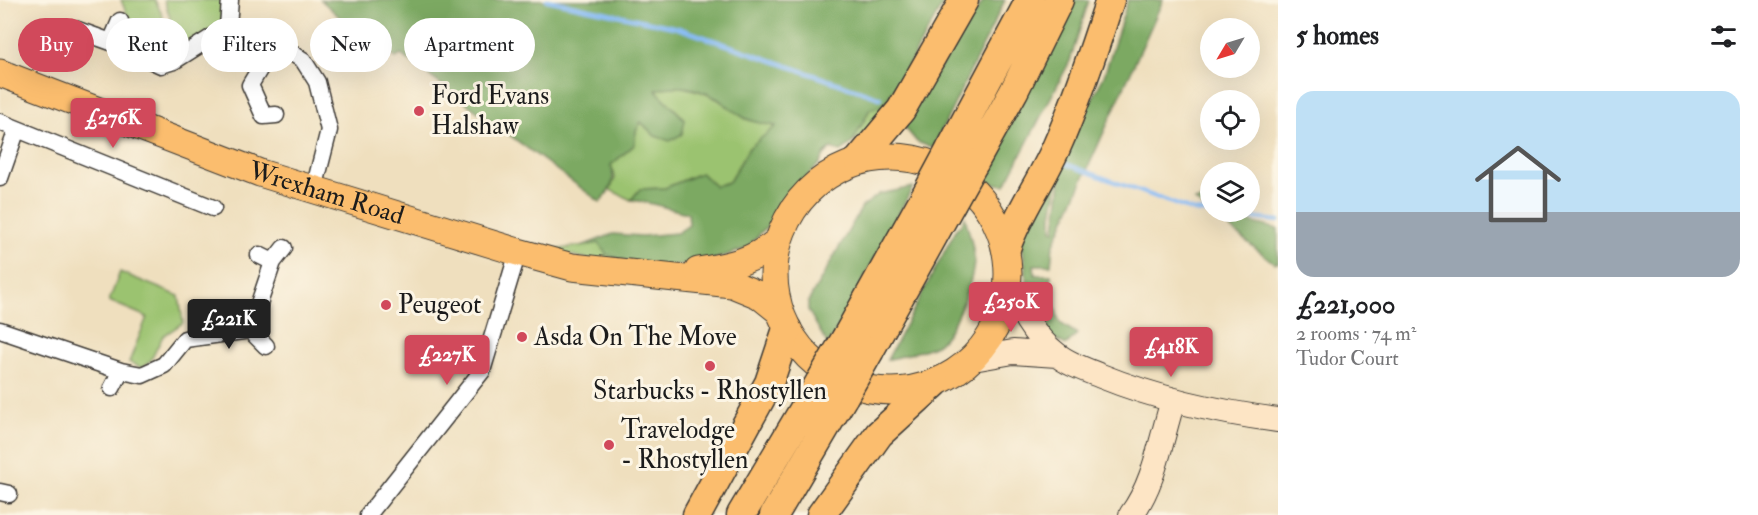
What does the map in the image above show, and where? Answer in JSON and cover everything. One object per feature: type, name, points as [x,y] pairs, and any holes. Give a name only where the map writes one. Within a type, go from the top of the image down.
[{"type":"highway","points":[[859,160],[901,110],[964,0]]},
{"type":"highway","points":[[741,515],[832,389],[859,343],[962,157],[1030,0]]},
{"type":"highway","points":[[962,157],[1014,91],[1059,0]]},
{"type":"highway","points":[[1006,248],[1020,212],[1039,182],[1056,147],[1096,46],[1110,0]]},
{"type":"highway","points":[[697,515],[770,383],[783,320]]},
{"type":"highway","points":[[821,515],[879,434],[934,383]]},
{"type":"highway","points":[[774,515],[832,389]]},
{"type":"main road","name":"Wrexham Road","points":[[0,73],[260,173],[518,252],[572,267],[732,284],[745,288],[783,320]]},
{"type":"main road","points":[[897,156],[934,164],[966,184],[991,213],[1006,248],[1008,282],[1005,303],[998,324],[987,342],[973,359],[955,373],[934,383],[907,391],[878,391],[850,384],[825,371],[803,352],[783,320],[773,276],[778,241],[795,205],[823,177],[859,160],[897,156]]},
{"type":"main road","name":"Wrexham Road","points":[[664,276],[729,266],[763,253],[778,241]]},
{"type":"main road","points":[[1008,282],[1027,319],[1045,343],[1057,355],[1082,368],[1128,387],[1173,401],[1233,414],[1278,420]]},
{"type":"main road","points":[[973,359],[1013,352],[1057,355]]},
{"type":"main road","points":[[1131,515],[1138,506],[1150,479],[1173,401]]},
{"type":"street","points":[[229,18],[230,0]]},
{"type":"street","points":[[298,57],[303,60],[316,82],[329,129],[314,189]]},
{"type":"street","points":[[258,72],[250,85],[264,116],[276,115]]},
{"type":"street","points":[[0,122],[213,207]]},
{"type":"street","points":[[0,178],[17,129]]},
{"type":"street","points":[[250,330],[266,259],[284,248]]},
{"type":"street","points":[[368,515],[482,370],[518,252]]},
{"type":"street","points":[[0,330],[121,371],[142,375],[164,365],[185,339],[250,330]]},
{"type":"street","points":[[250,330],[266,346]]},
{"type":"street","points":[[112,388],[121,371]]},
{"type":"green space","points":[[121,0],[155,0],[163,17],[128,18]]},
{"type":"green space","points":[[164,0],[223,0],[223,18],[201,18],[201,37],[189,45],[189,18],[170,17]]},
{"type":"green space","points":[[321,0],[945,0],[883,106],[870,109],[852,143],[840,152],[831,148],[824,155],[820,163],[747,248],[701,264],[645,267],[606,254],[599,243],[579,247],[613,234],[642,236],[677,233],[689,225],[688,213],[631,200],[640,189],[665,188],[701,173],[715,186],[729,182],[749,148],[776,126],[749,120],[718,99],[696,89],[672,87],[656,90],[685,120],[682,134],[670,141],[655,136],[641,122],[636,131],[634,145],[611,165],[612,185],[600,202],[424,72],[535,72],[535,18],[404,18],[404,57],[401,55],[396,58],[392,55],[392,18],[340,18]]},
{"type":"green space","points":[[984,0],[1005,0],[933,148],[917,142],[902,124]]},
{"type":"green space","points":[[1070,0],[1089,0],[1070,61],[1005,185],[986,183],[984,181],[995,162],[992,160]]},
{"type":"green space","points":[[1128,0],[1163,0],[1053,246],[1051,265],[1034,265],[1035,275],[1051,275],[1051,295],[1060,323],[1077,334],[1066,345],[1040,331],[1022,298],[1027,282],[1021,234],[1054,173],[1059,177],[1052,215],[1052,230],[1055,231],[1060,187],[1059,172],[1057,166],[1104,76]]},
{"type":"green space","points":[[903,75],[876,121],[852,143],[870,109],[883,105]]},
{"type":"green space","points":[[667,86],[679,86],[702,92],[717,99],[746,119],[777,127],[749,148],[729,182],[715,186],[701,173],[665,188],[640,189],[631,200],[610,190],[615,178],[611,165],[634,145],[636,131],[641,122],[655,136],[685,119],[655,90]]},
{"type":"green space","points":[[913,187],[828,345],[808,310],[808,302],[862,207],[879,194]]},
{"type":"green space","points":[[965,217],[974,257],[973,271],[966,294],[949,330],[936,345],[887,360],[958,226]]},
{"type":"green space","points":[[1222,222],[1250,222],[1278,229],[1278,263],[1274,263]]},
{"type":"green space","points":[[522,243],[560,249],[599,243],[627,260],[604,263]]},
{"type":"green space","points":[[120,272],[179,296],[183,323],[163,336],[151,360],[142,368],[129,362],[147,317],[109,301]]},
{"type":"waterway","points":[[547,0],[678,28],[880,98]]},
{"type":"waterway","points":[[1066,164],[1194,211],[1278,221]]},
{"type":"place","name":"Ford Evans Halshaw","points":[[419,111]]},
{"type":"place","name":"Peugeot","points":[[386,305]]},
{"type":"place","name":"Asda On The Move","points":[[522,337]]},
{"type":"place","name":"Starbucks - Rhostyllen","points":[[710,366]]},
{"type":"place","name":"Travelodge - Rhostyllen","points":[[609,445]]}]
